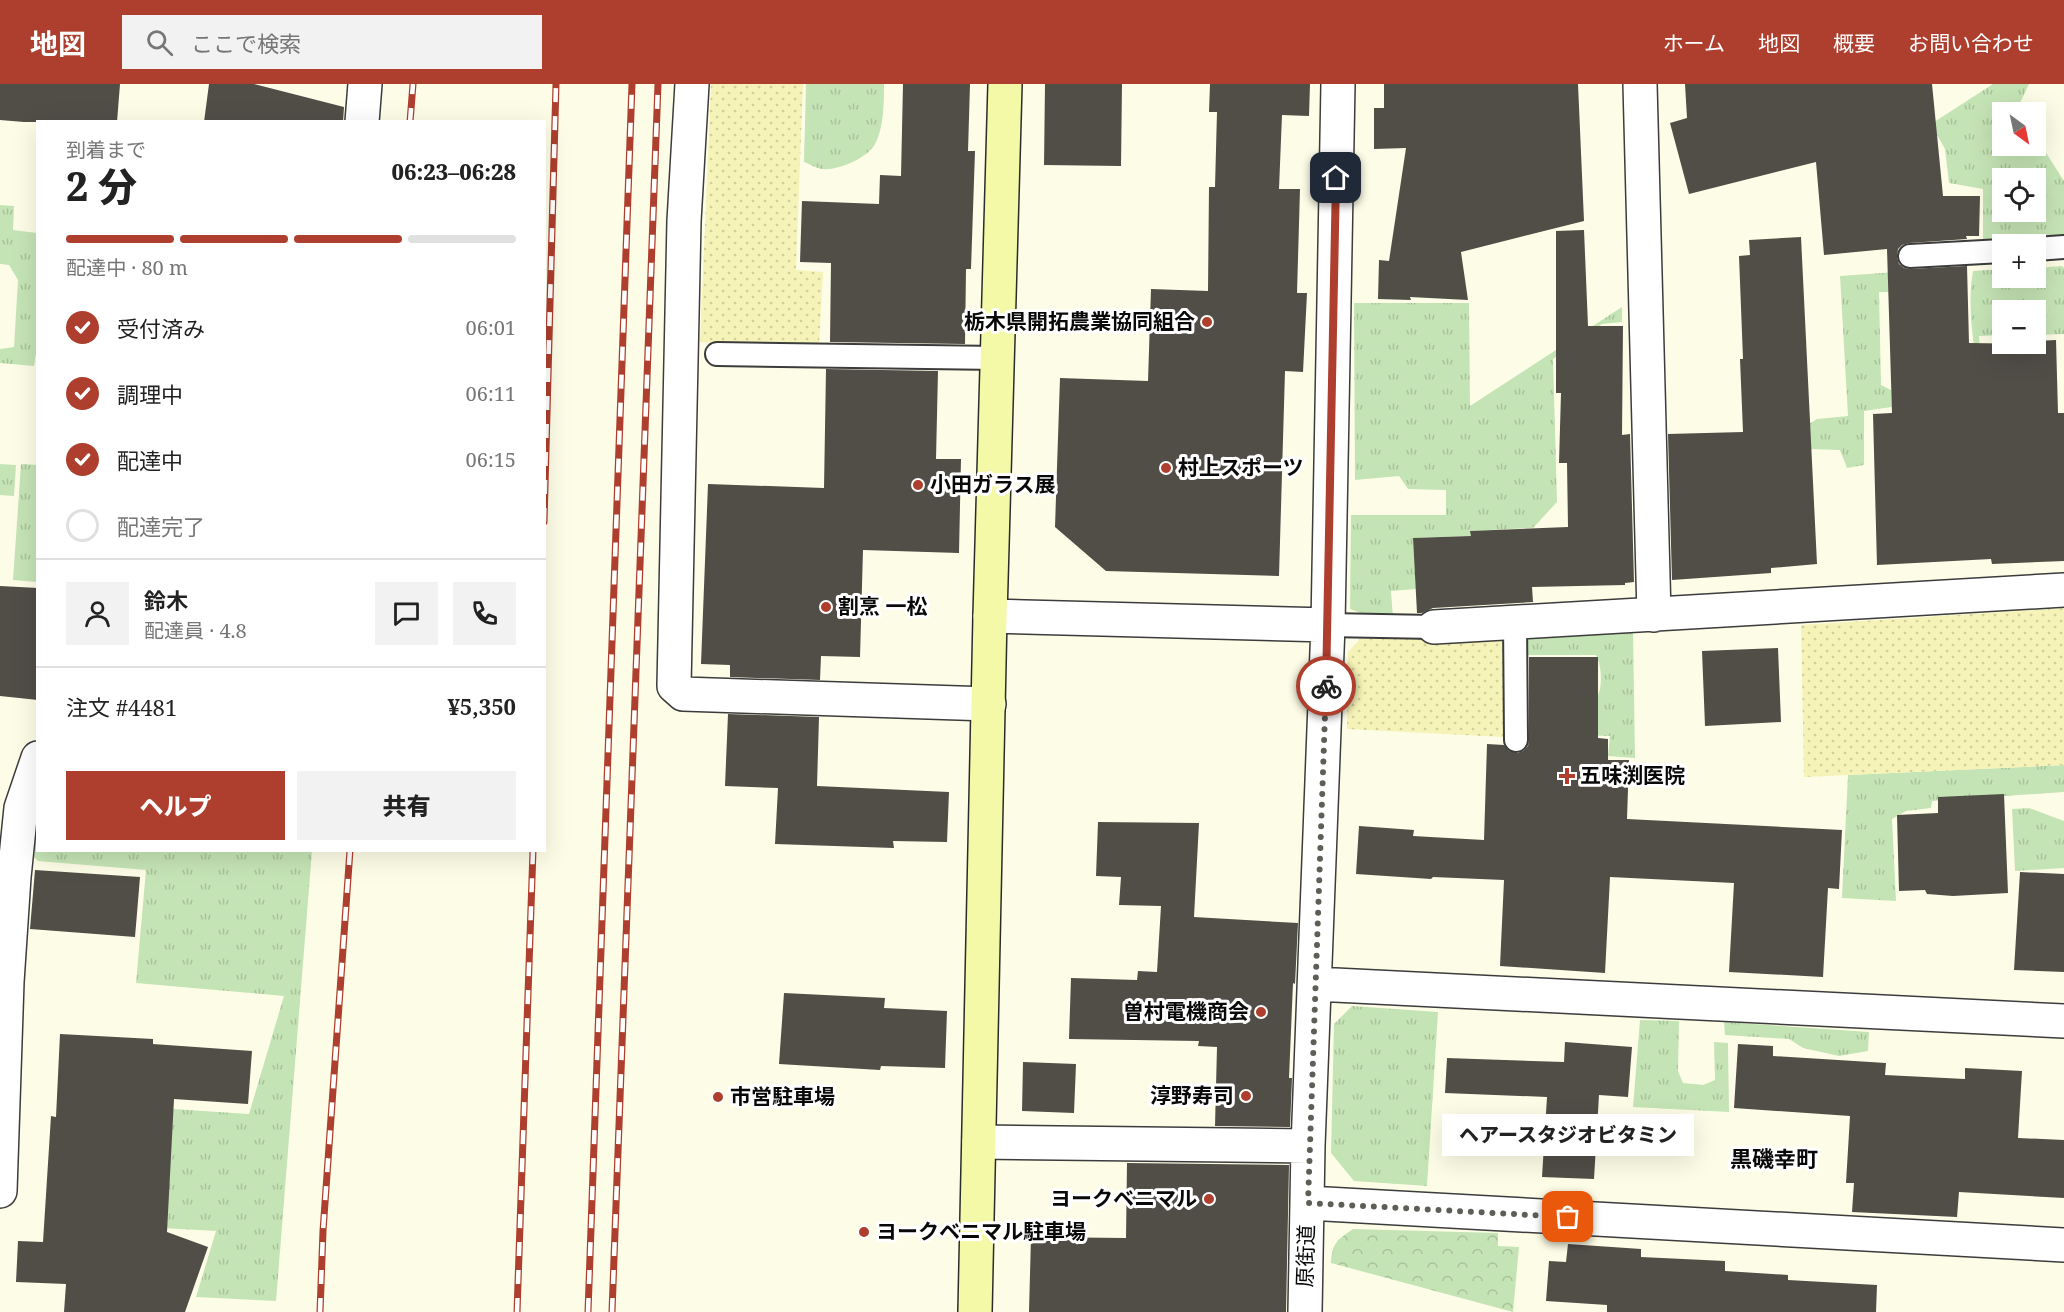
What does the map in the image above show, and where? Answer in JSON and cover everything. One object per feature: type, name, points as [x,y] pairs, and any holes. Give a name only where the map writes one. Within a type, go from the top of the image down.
[{"type":"street","points":[[362,120],[365,84]]},
{"type":"street","points":[[692,84],[684,221],[674,686],[683,694],[989,704]]},
{"type":"street","points":[[975,1312],[990,616],[1005,84]]},
{"type":"street","name":"原街道","points":[[1305,1312],[1308,1146],[1328,625],[1338,84]]},
{"type":"street","points":[[1640,84],[1654,615]]},
{"type":"street","points":[[1434,627],[2064,590]]},
{"type":"street","points":[[990,616],[1328,625]]},
{"type":"street","points":[[0,1191],[7,982],[14,877],[21,808],[36,764]]},
{"type":"street","points":[[1316,984],[2064,1021]]},
{"type":"street","points":[[979,1143],[1308,1146]]},
{"type":"street","points":[[1308,1203],[2064,1245]]},
{"type":"lane","points":[[2046,248],[2064,247]]},
{"type":"lane","points":[[1910,256],[1992,252]]},
{"type":"lane","points":[[717,354],[998,358]]},
{"type":"lane","points":[[1515,621],[1516,740]]},
{"type":"lane","points":[[1328,625],[1434,627]]},
{"type":"green space","points":[[806,84],[884,84],[882,123],[875,144],[866,154],[836,168],[822,169],[804,162]]},
{"type":"green space","points":[[1993,84],[2029,84],[2020,102],[1992,102],[1992,156],[2046,156],[2046,153],[2064,181],[2064,236],[1992,234],[1992,240],[1983,240],[1983,189],[1949,183],[1945,149],[1931,124]]},
{"type":"green space","points":[[0,205],[14,206],[13,230],[36,233],[36,353],[34,366],[0,363],[0,349],[14,347],[18,280],[9,265],[0,264]]},
{"type":"green space","points":[[2062,266],[2064,268],[2064,334],[2046,335],[2046,300],[1992,300],[1992,335],[1979,336],[1984,397],[1971,318],[1973,271],[1992,270],[1992,288],[2046,288],[2046,267]]},
{"type":"green space","points":[[1896,272],[1897,292],[1879,292],[1881,385],[1891,390],[1892,407],[1864,411],[1864,465],[1847,468],[1840,450],[1809,449],[1806,426],[1817,419],[1848,416],[1840,276]]},
{"type":"green space","points":[[1354,303],[1469,303],[1470,406],[1622,307],[1622,322],[1602,324],[1553,359],[1557,502],[1533,528],[1471,531],[1471,536],[1413,538],[1416,589],[1391,591],[1393,618],[1369,616],[1350,609],[1351,515],[1446,515],[1446,490],[1408,489],[1399,476],[1355,480]]},
{"type":"green space","points":[[0,464],[16,465],[14,496],[0,495]]},
{"type":"green space","points":[[21,464],[36,465],[36,582],[13,580]]},
{"type":"green space","points":[[1633,630],[1635,758],[1608,756],[1610,736],[1537,734],[1596,699],[1601,684],[1600,671],[1596,655],[1522,655],[1523,635]]},
{"type":"green space","points":[[2064,765],[2064,792],[1932,801],[1931,808],[1906,811],[1892,819],[1896,901],[1842,898],[1848,775]]},
{"type":"green space","points":[[2029,808],[2064,821],[2064,868],[2015,871],[2012,809]]},
{"type":"green space","points":[[36,827],[36,852],[312,852],[276,1301],[196,1297],[216,1231],[144,1227],[173,1109],[249,1114],[284,996],[136,983],[146,870],[38,861],[34,857]]},
{"type":"green space","points":[[1352,1006],[1438,1012],[1427,1186],[1354,1181],[1331,1153],[1334,1024]]},
{"type":"green space","points":[[1640,1020],[1679,1021],[1678,1071],[1683,1083],[1703,1085],[1715,1080],[1714,1042],[1728,1043],[1729,1112],[1633,1107]]},
{"type":"green space","points":[[1724,1022],[1869,1032],[1868,1051],[1839,1056],[1803,1048],[1789,1039],[1725,1035]]},
{"type":"green space","points":[[1353,1229],[1498,1233],[1498,1246],[1519,1247],[1513,1312],[1331,1263],[1336,1243]]},
{"type":"sand","points":[[711,84],[803,84],[796,270],[823,272],[819,346],[700,342]]},
{"type":"sand","points":[[2064,608],[2064,765],[1804,777],[1801,625]]},
{"type":"sand","points":[[1360,639],[1505,639],[1503,737],[1347,729],[1348,652]]},
{"type":"building","points":[[0,84],[120,84],[117,120],[24,122],[0,120]]},
{"type":"building","points":[[209,84],[254,84],[344,107],[343,120],[204,120]]},
{"type":"building","points":[[903,84],[970,84],[968,151],[975,151],[971,269],[966,269],[965,344],[830,342],[831,263],[800,262],[802,201],[879,204],[880,175],[901,176]]},
{"type":"building","points":[[1045,84],[1122,84],[1121,166],[1044,165]]},
{"type":"building","points":[[1210,84],[1310,84],[1309,116],[1282,115],[1279,189],[1300,189],[1297,293],[1307,293],[1303,372],[1285,371],[1279,576],[1106,571],[1055,527],[1060,378],[1148,381],[1151,289],[1208,291],[1209,187],[1215,187],[1217,112],[1209,112]]},
{"type":"building","points":[[1384,84],[1578,84],[1584,221],[1461,252],[1468,300],[1410,297],[1411,300],[1378,299],[1379,260],[1389,261],[1406,148],[1374,149],[1374,108],[1384,108]]},
{"type":"building","points":[[1685,84],[1932,84],[1943,196],[1980,196],[1979,236],[1909,243],[1898,249],[1897,257],[1899,264],[1910,269],[1967,266],[1969,343],[1992,343],[1992,354],[2046,354],[2046,340],[2056,340],[2058,413],[2064,413],[2064,561],[1992,564],[1991,559],[1877,565],[1873,414],[1892,413],[1887,249],[1824,255],[1816,162],[1689,194],[1670,123],[1687,118]]},
{"type":"building","points":[[1584,230],[1588,326],[1623,326],[1622,435],[1630,434],[1634,582],[1625,583],[1625,585],[1532,587],[1533,602],[1433,608],[1417,613],[1413,538],[1471,536],[1470,531],[1568,527],[1567,463],[1559,463],[1561,393],[1556,393],[1556,231]]},
{"type":"building","points":[[1801,237],[1817,564],[1771,568],[1771,573],[1672,580],[1668,434],[1743,432],[1739,256],[1750,255],[1749,240]]},
{"type":"building","points":[[826,369],[938,371],[936,459],[961,459],[959,553],[863,550],[860,657],[821,656],[820,680],[730,677],[730,665],[701,664],[708,484],[824,488]]},
{"type":"building","points":[[0,586],[36,588],[36,700],[0,696]]},
{"type":"building","points":[[1778,648],[1781,722],[1705,726],[1702,651]]},
{"type":"building","points":[[1529,657],[1598,657],[1598,738],[1608,739],[1608,760],[1629,760],[1627,819],[1842,830],[1839,889],[1828,888],[1823,977],[1729,972],[1734,883],[1610,877],[1605,973],[1500,966],[1504,880],[1433,877],[1431,879],[1356,874],[1359,826],[1414,830],[1413,836],[1484,840],[1487,744],[1504,745],[1509,751],[1517,753],[1528,746]]},
{"type":"building","points":[[728,714],[819,717],[817,786],[949,792],[947,842],[893,841],[894,848],[775,844],[778,788],[725,786]]},
{"type":"building","points":[[2004,794],[2008,893],[1953,896],[1927,894],[1925,890],[1899,891],[1897,815],[1938,813],[1938,797]]},
{"type":"building","points":[[1098,822],[1199,823],[1194,917],[1298,923],[1289,1078],[1292,1078],[1290,1127],[1215,1126],[1217,1047],[1198,1046],[1199,1041],[1069,1039],[1071,978],[1137,980],[1138,971],[1157,972],[1161,906],[1119,905],[1121,877],[1096,876]]},
{"type":"building","points":[[35,870],[140,877],[135,937],[30,929]]},
{"type":"building","points":[[2020,872],[2064,874],[2064,972],[2014,970]]},
{"type":"building","points":[[784,993],[885,998],[884,1008],[947,1011],[945,1068],[881,1066],[880,1070],[779,1064]]},
{"type":"building","points":[[60,1034],[153,1039],[153,1044],[252,1051],[248,1104],[174,1099],[167,1232],[208,1247],[185,1312],[64,1312],[66,1284],[16,1282],[18,1241],[43,1242],[51,1116],[56,1117]]},
{"type":"building","points":[[1565,1042],[1632,1047],[1628,1097],[1599,1095],[1594,1179],[1542,1177],[1547,1097],[1445,1093],[1447,1058],[1564,1062]]},
{"type":"building","points":[[1738,1044],[1773,1046],[1773,1056],[1886,1063],[1885,1075],[1965,1079],[1965,1068],[2022,1071],[2018,1138],[2064,1140],[2064,1198],[1959,1192],[1957,1217],[1852,1212],[1854,1183],[1846,1183],[1850,1116],[1734,1108]]},
{"type":"building","points":[[1023,1062],[1076,1064],[1074,1113],[1022,1111]]},
{"type":"building","name":"ヨークベニマル","points":[[1127,1163],[1289,1165],[1286,1312],[1029,1312],[1031,1237],[1126,1238]]},
{"type":"building","points":[[1568,1244],[1641,1249],[1641,1257],[1725,1261],[1725,1271],[1788,1275],[1788,1280],[1877,1285],[1876,1312],[1607,1312],[1607,1305],[1546,1301],[1549,1261],[1566,1262]]},
{"type":"railway","points":[[410,120],[413,84]]},
{"type":"railway","points":[[546,449],[556,84]]},
{"type":"railway","points":[[588,1312],[632,84]]},
{"type":"railway","points":[[612,1312],[658,84]]},
{"type":"railway","points":[[320,1312],[323,1231],[350,852]]},
{"type":"railway","points":[[517,1312],[533,852]]},
{"type":"way so far","points":[[1326,686],[1308,1146],[1308,1203],[1568,1217]]},
{"type":"place","name":"栃木県開拓農業協同組合","points":[[1207,322]]},
{"type":"place","name":"村上スポーツ","points":[[1166,468]]},
{"type":"place","name":"小田ガラス展","points":[[918,485]]},
{"type":"place","name":"割烹 一松","points":[[826,607]]},
{"type":"place","name":"五味渕医院","points":[[1567,776]]},
{"type":"place","name":"曽村電機商会","points":[[1261,1012]]},
{"type":"place","name":"淳野寿司","points":[[1246,1096]]},
{"type":"place","name":"市営駐車場","points":[[718,1097]]},
{"type":"place","name":"ヨークベニマル","points":[[1209,1199]]},
{"type":"place","name":"ヘアースタジオビタミン","points":[[1568,1217]]},
{"type":"place","name":"ヨークベニマル駐車場","points":[[864,1232]]},
{"type":"district","name":"黒磯幸町","points":[[1774,1159]]},
{"type":"route","points":[[1326,686],[1336,178]]}]
